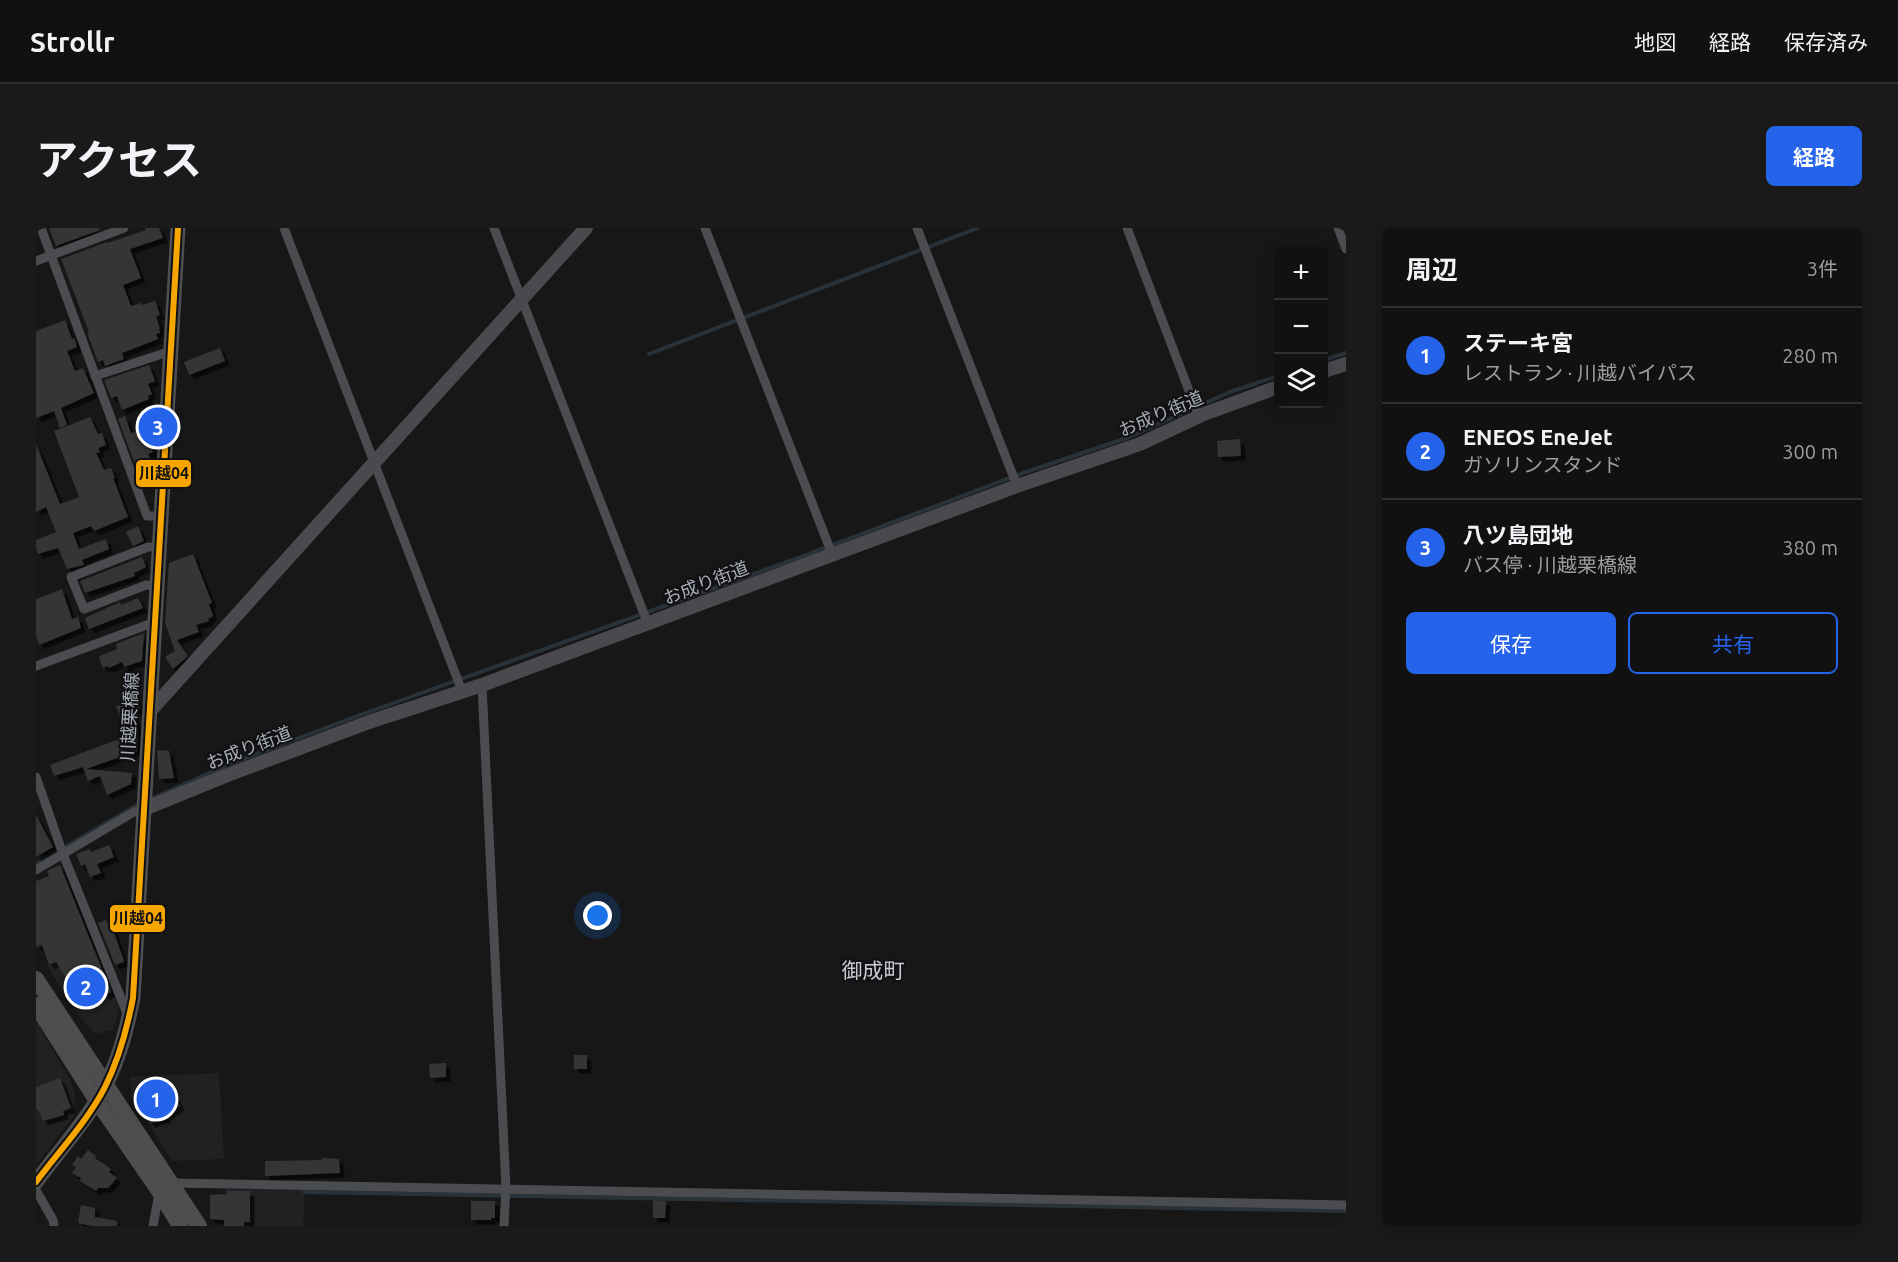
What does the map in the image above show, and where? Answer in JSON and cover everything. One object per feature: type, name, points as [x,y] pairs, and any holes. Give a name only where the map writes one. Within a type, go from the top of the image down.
[{"type":"highway","points":[[36,979],[105,1086],[166,1187],[180,1226]]},
{"type":"highway","points":[[36,1005],[97,1101],[199,1226]]},
{"type":"main road","name":"川越栗橋線","points":[[36,1182],[97,1101],[122,1045],[129,1018],[134,976],[178,228]]},
{"type":"street","points":[[41,228],[147,516],[161,516]]},
{"type":"street","points":[[36,261],[124,228]]},
{"type":"street","points":[[284,228],[462,690]]},
{"type":"street","points":[[494,228],[648,624]]},
{"type":"street","points":[[150,711],[586,228]]},
{"type":"street","points":[[705,228],[832,555]]},
{"type":"street","points":[[917,228],[1017,486]]},
{"type":"street","points":[[1127,228],[1198,417]]},
{"type":"street","points":[[1338,228],[1346,249]]},
{"type":"street","points":[[95,376],[171,351]]},
{"type":"street","points":[[1328,369],[1346,364]]},
{"type":"street","name":"お成り街道","points":[[144,809],[245,768],[369,722],[482,685],[1017,486],[1140,444],[1198,417],[1274,388]]},
{"type":"street","points":[[157,586],[146,585],[84,609],[70,577],[148,547],[159,547]]},
{"type":"street","points":[[36,666],[155,622]]},
{"type":"street","points":[[482,685],[506,1188],[504,1226]]},
{"type":"street","points":[[36,777],[63,854],[129,1018]]},
{"type":"street","points":[[36,870],[134,812],[144,809]]},
{"type":"street","points":[[153,1226],[166,1187],[506,1188],[1346,1205]]},
{"type":"street","points":[[36,1190],[54,1226]]},
{"type":"shaded area","points":[[97,948],[119,1008],[112,1030],[96,1034],[82,1020],[47,966]]},
{"type":"shaded area","points":[[36,1021],[70,1079],[75,1093],[74,1116],[36,1165]]},
{"type":"shaded area","points":[[219,1073],[224,1159],[172,1161],[131,1096],[130,1077]]},
{"type":"shaded area","points":[[225,1189],[305,1190],[303,1226],[224,1226]]},
{"type":"building","points":[[49,228],[99,228],[100,230],[56,246]]},
{"type":"building","points":[[145,228],[159,228],[163,238],[130,249],[141,278],[123,285],[131,306],[155,301],[160,315],[156,316],[160,333],[156,334],[158,339],[122,353],[124,359],[105,366],[103,360],[98,362],[61,259],[146,230]]},
{"type":"building","points":[[65,320],[77,347],[67,351],[75,371],[83,368],[94,393],[61,408],[67,425],[60,428],[54,411],[36,418],[36,331]]},
{"type":"building","points":[[220,348],[225,361],[189,375],[184,362]]},
{"type":"building","points":[[149,365],[155,381],[148,384],[152,394],[148,396],[149,399],[122,410],[117,396],[111,398],[104,380]]},
{"type":"building","points":[[125,416],[131,433],[137,431],[139,435],[146,432],[153,452],[148,454],[152,462],[150,463],[151,473],[140,477],[118,419]]},
{"type":"building","points":[[90,417],[98,434],[102,433],[106,445],[98,448],[100,452],[96,453],[104,470],[111,468],[128,517],[94,531],[91,526],[73,533],[79,549],[106,539],[109,549],[82,560],[84,565],[67,569],[58,548],[38,554],[36,548],[36,540],[56,532],[46,507],[36,512],[36,444],[60,504],[79,497],[54,431]]},
{"type":"building","points":[[1240,439],[1241,456],[1218,457],[1217,441]]},
{"type":"building","points":[[138,526],[144,541],[133,546],[126,532]]},
{"type":"building","points":[[193,554],[212,603],[209,604],[213,616],[208,619],[209,621],[196,625],[199,632],[177,640],[188,656],[173,669],[165,657],[175,651],[165,623],[169,563]]},
{"type":"building","points":[[142,557],[146,567],[134,573],[135,576],[85,593],[80,581]]},
{"type":"building","points":[[62,589],[72,619],[78,617],[81,628],[39,645],[36,636],[36,599]]},
{"type":"building","points":[[138,598],[143,608],[89,629],[85,618],[120,602],[121,605]]},
{"type":"building","points":[[144,633],[142,661],[124,667],[122,662],[109,668],[108,666],[103,668],[100,656],[117,649],[116,644]]},
{"type":"building","points":[[136,698],[140,708],[132,711],[138,727],[137,751],[86,769],[132,773],[131,784],[107,795],[100,776],[88,781],[83,767],[54,776],[50,765],[127,736],[116,706]]},
{"type":"building","points":[[157,750],[169,751],[174,778],[159,779]]},
{"type":"building","points":[[36,815],[53,847],[36,857]]},
{"type":"building","points":[[109,845],[114,857],[97,864],[101,873],[90,877],[85,864],[81,866],[76,854],[90,849],[91,852]]},
{"type":"building","points":[[60,865],[111,992],[105,996],[103,993],[83,1006],[56,962],[49,965],[42,945],[36,947],[36,881],[49,876],[47,871]]},
{"type":"building","points":[[106,920],[109,928],[112,927],[124,962],[115,965],[98,923]]},
{"type":"building","points":[[574,1055],[587,1055],[587,1069],[574,1069]]},
{"type":"building","points":[[446,1063],[446,1077],[430,1078],[429,1064]]},
{"type":"building","points":[[161,1076],[174,1093],[180,1106],[168,1114],[165,1119],[151,1124],[140,1110],[133,1095]]},
{"type":"building","points":[[60,1078],[71,1108],[63,1111],[64,1115],[43,1121],[38,1109],[36,1110],[36,1087]]},
{"type":"building","points":[[88,1150],[111,1169],[109,1172],[117,1178],[108,1188],[98,1188],[96,1191],[72,1173],[76,1167],[72,1165],[78,1156],[81,1159]]},
{"type":"building","points":[[321,1158],[339,1159],[340,1173],[265,1176],[265,1161],[322,1160]]},
{"type":"building","points":[[227,1191],[250,1191],[250,1222],[244,1222],[244,1226],[224,1226],[224,1220],[210,1219],[210,1195],[227,1194]]},
{"type":"building","points":[[653,1200],[666,1201],[665,1218],[653,1218]]},
{"type":"building","points":[[471,1201],[495,1201],[495,1218],[471,1220]]},
{"type":"building","points":[[81,1205],[95,1208],[95,1217],[117,1221],[117,1226],[92,1226],[78,1223]]},
{"type":"waterway","points":[[649,354],[978,228]]},
{"type":"waterway","points":[[1328,359],[1346,353]]},
{"type":"waterway","points":[[149,800],[230,764],[363,714],[801,557],[1023,473],[1127,438],[1230,392],[1274,377]]},
{"type":"waterway","points":[[36,864],[139,804]]},
{"type":"waterway","points":[[304,1192],[1346,1211]]},
{"type":"transit line","name":"川越04","points":[[36,1182],[81,1124],[105,1087],[122,1044],[133,998],[178,228]]},
{"type":"place","name":"八ツ島団地","points":[[158,427]]},
{"type":"place","name":"ENEOS EneJet","points":[[86,987]]},
{"type":"place","name":"ステーキ宮","points":[[156,1099]]},
{"type":"district","name":"御成町","points":[[873,971]]}]
